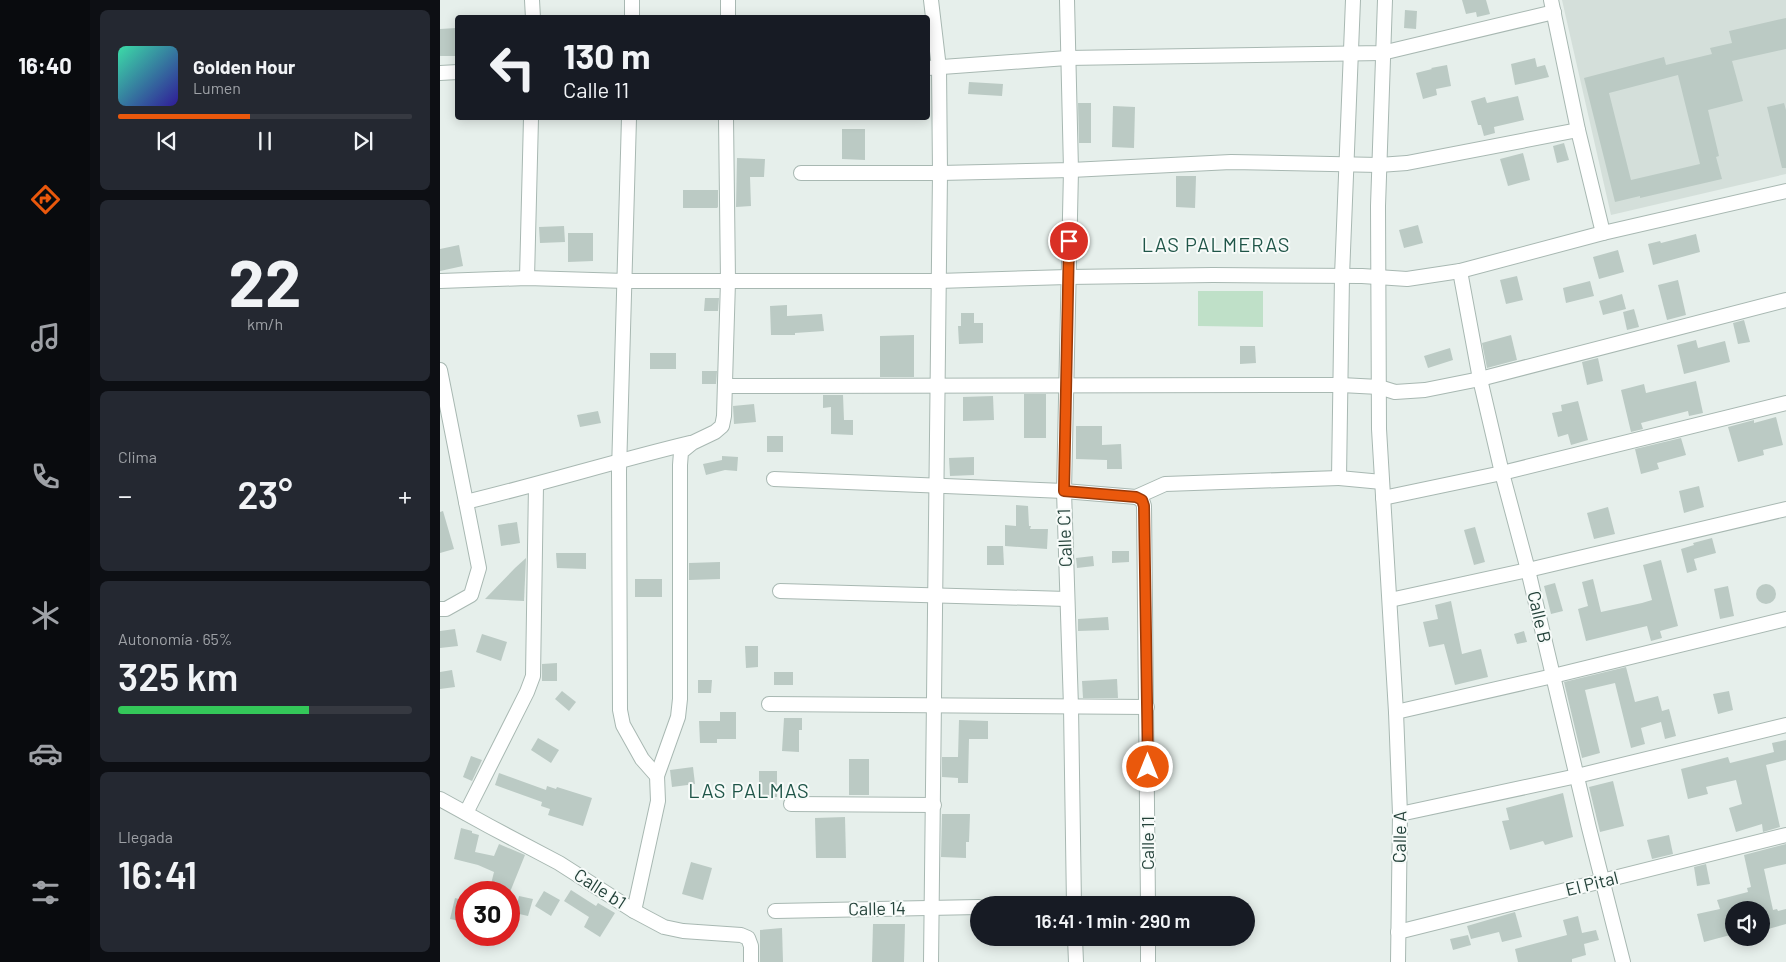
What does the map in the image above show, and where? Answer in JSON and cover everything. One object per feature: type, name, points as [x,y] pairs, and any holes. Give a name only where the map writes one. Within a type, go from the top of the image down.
[{"type":"street","points":[[532,0],[532,15]]},
{"type":"street","points":[[632,0],[632,15]]},
{"type":"street","points":[[728,0],[728,15]]},
{"type":"street","points":[[931,0],[933,68],[940,173],[931,962]]},
{"type":"street","name":"Calle C1","points":[[1067,0],[1071,170],[1064,491],[1071,707],[1074,896]]},
{"type":"street","points":[[1339,478],[1342,276],[1348,164],[1353,0]]},
{"type":"street","name":"Calle A","points":[[1385,0],[1379,165],[1379,429],[1390,600],[1400,814],[1398,962]]},
{"type":"street","points":[[933,68],[1067,58],[1382,53],[1552,6],[1578,130],[1603,233]]},
{"type":"street","points":[[440,73],[455,72]]},
{"type":"street","points":[[527,278],[531,120]]},
{"type":"street","points":[[629,120],[620,460],[620,710],[623,725],[642,759],[658,776]]},
{"type":"street","points":[[466,502],[536,485],[620,460],[692,443],[715,432],[722,426],[724,416],[728,281],[726,120]]},
{"type":"street","points":[[801,173],[940,173],[1071,170],[1231,162],[1379,165],[1407,163],[1578,130]]},
{"type":"street","points":[[440,281],[527,278],[626,281],[938,282],[1068,276],[1212,275],[1342,276],[1407,279],[1460,271],[1603,233],[1786,190]]},
{"type":"street","name":"Calle B","points":[[1460,271],[1480,380],[1623,962]]},
{"type":"street","points":[[725,386],[1341,385],[1379,387],[1395,392],[1425,390],[1480,380],[1786,300]]},
{"type":"street","points":[[440,370],[478,568],[471,595],[446,608],[440,609]]},
{"type":"street","points":[[1383,498],[1502,473],[1786,402]]},
{"type":"street","points":[[634,911],[658,801],[658,776],[678,716],[680,699],[680,465],[682,452],[692,443]]},
{"type":"street","points":[[774,479],[1064,491],[1136,497],[1165,484],[1339,478],[1382,482]]},
{"type":"street","points":[[466,813],[527,692],[533,676],[536,485]]},
{"type":"street","name":"Calle 11","points":[[1136,497],[1142,500],[1144,506],[1148,896]]},
{"type":"street","points":[[1390,600],[1528,570],[1786,509]]},
{"type":"street","points":[[780,591],[935,597],[1067,599]]},
{"type":"street","points":[[1396,712],[1786,620]]},
{"type":"street","points":[[769,704],[1147,707]]},
{"type":"street","points":[[1400,814],[1577,776],[1786,725]]},
{"type":"street","name":"Calle b1","points":[[440,799],[559,863],[634,911],[664,927],[683,931],[741,935],[748,938],[751,946],[751,962]]},
{"type":"street","points":[[791,804],[934,805]]},
{"type":"street","name":"El Pital","points":[[1398,932],[1786,835]]},
{"type":"street","name":"Calle 14","points":[[775,910],[970,907]]},
{"type":"street","points":[[1075,946],[1076,962]]},
{"type":"street","points":[[1148,946],[1148,962]]},
{"type":"shaded area","points":[[1562,0],[1786,0],[1786,174],[1611,215]]},
{"type":"green space","points":[[1198,291],[1263,291],[1263,327],[1198,326]]},
{"type":"building","points":[[1462,0],[1486,0],[1490,14],[1477,17],[1476,12],[1466,14]]},
{"type":"building","points":[[1405,10],[1417,11],[1416,29],[1404,28]]},
{"type":"building","points":[[1786,18],[1786,49],[1732,61],[1743,101],[1708,110],[1719,156],[1716,157],[1722,179],[1615,202],[1584,78],[1664,57],[1666,65],[1712,54],[1710,48],[1732,43],[1729,31]],"holes":[[[1678,75],[1700,164],[1631,180],[1609,93]]]},
{"type":"building","points":[[455,28],[455,56],[440,56],[440,29]]},
{"type":"building","points":[[1535,58],[1537,67],[1545,65],[1549,77],[1515,85],[1511,64]]},
{"type":"building","points":[[1447,65],[1451,86],[1436,89],[1437,95],[1423,99],[1416,73]]},
{"type":"building","points":[[969,82],[1003,84],[1002,96],[968,94]]},
{"type":"building","points":[[1518,96],[1524,120],[1494,127],[1495,133],[1484,136],[1481,125],[1478,125],[1471,101],[1485,97],[1487,103]]},
{"type":"building","points":[[1078,103],[1091,103],[1091,143],[1079,143]]},
{"type":"building","points":[[1784,103],[1786,110],[1786,168],[1782,168],[1767,107]]},
{"type":"building","points":[[1113,106],[1135,107],[1134,148],[1112,147]]},
{"type":"building","points":[[842,129],[865,129],[865,160],[842,159]]},
{"type":"building","points":[[1564,143],[1569,160],[1557,163],[1553,146]]},
{"type":"building","points":[[1523,153],[1530,180],[1508,186],[1500,159]]},
{"type":"building","points":[[737,158],[765,159],[764,177],[750,177],[751,206],[736,207]]},
{"type":"building","points":[[1176,176],[1196,176],[1195,208],[1176,207]]},
{"type":"building","points":[[683,190],[718,190],[718,207],[683,208]]},
{"type":"building","points":[[1418,225],[1423,243],[1404,248],[1399,230]]},
{"type":"building","points":[[564,226],[565,242],[540,243],[539,227]]},
{"type":"building","points":[[568,233],[593,233],[593,261],[568,262]]},
{"type":"building","points":[[1696,234],[1700,252],[1653,265],[1648,244],[1660,241],[1661,243]]},
{"type":"building","points":[[459,245],[463,266],[440,271],[440,249]]},
{"type":"building","points":[[1618,250],[1624,272],[1599,279],[1593,257]]},
{"type":"building","points":[[1517,276],[1523,300],[1506,304],[1500,280]]},
{"type":"building","points":[[1678,280],[1686,315],[1667,320],[1658,285]]},
{"type":"building","points":[[1590,281],[1594,296],[1566,303],[1563,288]]},
{"type":"building","points":[[1622,294],[1626,309],[1603,315],[1599,301]]},
{"type":"building","points":[[705,298],[719,298],[718,311],[704,311]]},
{"type":"building","points":[[787,305],[787,316],[822,314],[824,331],[795,333],[795,335],[771,335],[770,306]]},
{"type":"building","points":[[1634,309],[1639,327],[1627,330],[1623,312]]},
{"type":"building","points":[[961,313],[974,313],[974,323],[983,323],[983,343],[959,344],[958,326],[961,326]]},
{"type":"building","points":[[1744,320],[1750,342],[1738,344],[1733,323]]},
{"type":"building","points":[[914,335],[914,377],[880,377],[880,336]]},
{"type":"building","points":[[1511,335],[1517,360],[1487,368],[1482,343]]},
{"type":"building","points":[[1696,340],[1698,348],[1725,341],[1730,362],[1684,374],[1677,345]]},
{"type":"building","points":[[1240,346],[1255,346],[1256,363],[1240,364]]},
{"type":"building","points":[[1450,348],[1453,360],[1428,368],[1424,356]]},
{"type":"building","points":[[650,353],[676,353],[676,369],[650,369]]},
{"type":"building","points":[[1598,358],[1603,381],[1587,385],[1582,362]]},
{"type":"building","points":[[702,371],[717,371],[716,384],[702,384]]},
{"type":"building","points":[[1696,381],[1703,413],[1689,416],[1688,411],[1641,423],[1643,429],[1631,432],[1621,390],[1644,384],[1646,393]]},
{"type":"building","points":[[1024,394],[1046,394],[1046,438],[1024,438]]},
{"type":"building","points":[[823,395],[843,395],[844,420],[853,420],[853,435],[831,434],[831,407],[823,408]]},
{"type":"building","points":[[993,396],[994,420],[963,421],[963,397]]},
{"type":"building","points":[[1578,401],[1588,440],[1571,445],[1568,434],[1558,437],[1552,413],[1562,411],[1561,405]]},
{"type":"building","points":[[754,404],[756,422],[734,424],[733,406]]},
{"type":"building","points":[[598,411],[601,423],[580,427],[577,415]]},
{"type":"building","points":[[1776,417],[1783,445],[1763,450],[1764,455],[1738,462],[1728,427],[1754,420],[1754,423]]},
{"type":"building","points":[[1076,426],[1102,426],[1102,445],[1121,444],[1122,469],[1107,469],[1107,460],[1076,459]]},
{"type":"building","points":[[767,436],[783,436],[783,452],[767,452]]},
{"type":"building","points":[[1681,438],[1686,455],[1657,463],[1659,469],[1641,474],[1635,449]]},
{"type":"building","points":[[722,456],[738,457],[737,471],[725,470],[706,475],[703,464],[722,460]]},
{"type":"building","points":[[974,457],[974,475],[950,476],[949,458]]},
{"type":"building","points":[[1699,486],[1704,507],[1684,513],[1679,491]]},
{"type":"building","points":[[1016,505],[1028,506],[1030,529],[1048,529],[1047,549],[1005,546],[1005,525],[1016,526]]},
{"type":"building","points":[[1608,507],[1615,534],[1594,539],[1587,513]]},
{"type":"building","points":[[443,511],[454,549],[440,553],[440,512]]},
{"type":"building","points":[[517,522],[520,543],[501,546],[498,525]]},
{"type":"building","points":[[1475,527],[1485,562],[1474,565],[1464,530]]},
{"type":"building","points":[[1712,538],[1716,553],[1694,559],[1697,570],[1687,573],[1681,549],[1694,545],[1693,543]]},
{"type":"building","points":[[987,546],[1003,546],[1004,565],[987,565]]},
{"type":"building","points":[[1112,551],[1129,551],[1129,562],[1112,563]]},
{"type":"building","points":[[556,553],[586,553],[586,569],[557,568]]},
{"type":"building","points":[[1093,556],[1094,566],[1077,568],[1076,558]]},
{"type":"building","points":[[526,558],[524,601],[485,599],[515,568]]},
{"type":"building","points":[[1661,560],[1678,626],[1660,631],[1662,638],[1651,641],[1647,626],[1586,641],[1578,609],[1588,606],[1582,582],[1593,579],[1601,612],[1642,603],[1652,600],[1643,565]]},
{"type":"building","points":[[720,562],[720,579],[689,580],[689,563]]},
{"type":"building","points":[[635,579],[662,579],[662,597],[635,597]]},
{"type":"building","points":[[1555,583],[1563,611],[1551,614],[1544,586]]},
{"type":"building","points":[[1762,584],[1770,584],[1776,590],[1776,598],[1770,604],[1762,604],[1756,598],[1756,590]]},
{"type":"building","points":[[1728,586],[1734,616],[1720,619],[1714,589]]},
{"type":"building","points":[[1451,601],[1462,654],[1481,649],[1488,677],[1455,685],[1444,644],[1429,647],[1423,622],[1438,619],[1435,605]]},
{"type":"building","points":[[1108,617],[1109,630],[1078,631],[1078,619]]},
{"type":"building","points":[[455,629],[458,646],[440,648],[440,631]]},
{"type":"building","points":[[1524,631],[1527,642],[1517,644],[1514,634]]},
{"type":"building","points":[[482,634],[507,642],[501,661],[476,652]]},
{"type":"building","points":[[745,646],[758,646],[758,667],[746,668]]},
{"type":"building","points":[[557,663],[557,681],[542,681],[542,664]]},
{"type":"building","points":[[1626,667],[1635,702],[1658,696],[1662,711],[1669,709],[1676,736],[1665,739],[1661,722],[1641,728],[1645,744],[1631,748],[1615,683],[1585,690],[1600,753],[1582,758],[1564,682]]},
{"type":"building","points":[[452,670],[455,687],[440,689],[440,672]]},
{"type":"building","points":[[774,672],[793,672],[793,685],[774,685]]},
{"type":"building","points":[[1117,679],[1118,698],[1083,698],[1082,681]]},
{"type":"building","points":[[698,680],[712,680],[711,693],[698,693]]},
{"type":"building","points":[[562,691],[576,702],[569,711],[555,699]]},
{"type":"building","points":[[1729,691],[1733,710],[1718,714],[1713,694]]},
{"type":"building","points":[[720,712],[736,712],[736,739],[717,739],[717,743],[700,743],[699,721],[720,721]]},
{"type":"building","points":[[784,718],[802,718],[802,730],[799,730],[799,752],[782,751]]},
{"type":"building","points":[[959,720],[988,721],[988,739],[969,739],[968,783],[958,783],[958,778],[942,777],[942,757],[958,757]]},
{"type":"building","points":[[538,738],[559,750],[551,763],[531,750]]},
{"type":"building","points":[[1786,740],[1786,760],[1766,765],[1780,827],[1763,832],[1762,824],[1736,832],[1729,808],[1742,804],[1736,780],[1706,787],[1708,794],[1688,799],[1681,769],[1728,757],[1730,763],[1774,752],[1772,743]]},
{"type":"building","points":[[471,756],[482,760],[472,781],[463,777]]},
{"type":"building","points":[[849,759],[869,759],[869,795],[849,795]]},
{"type":"building","points":[[693,767],[695,784],[672,787],[670,770]]},
{"type":"building","points":[[759,771],[777,771],[777,797],[759,797]]},
{"type":"building","points":[[499,773],[546,790],[547,786],[556,789],[557,787],[592,798],[583,826],[548,815],[550,809],[541,806],[542,802],[495,785]]},
{"type":"building","points":[[1613,781],[1624,826],[1600,832],[1589,787]]},
{"type":"building","points":[[1563,793],[1573,837],[1545,845],[1543,841],[1510,850],[1502,821],[1509,820],[1506,808]]},
{"type":"building","points":[[942,814],[970,814],[969,842],[966,842],[966,858],[941,857]]},
{"type":"building","points":[[845,817],[846,858],[816,858],[815,818]]},
{"type":"building","points":[[461,828],[479,835],[475,852],[494,856],[499,844],[525,855],[514,881],[492,881],[494,872],[478,865],[454,859]]},
{"type":"building","points":[[1669,835],[1673,854],[1652,859],[1647,840]]},
{"type":"building","points":[[1786,844],[1786,864],[1764,869],[1773,910],[1786,909],[1786,924],[1770,928],[1770,901],[1725,901],[1725,936],[1704,942],[1697,914],[1720,909],[1717,900],[1748,892],[1747,888],[1751,887],[1744,855]]},
{"type":"building","points":[[691,862],[712,868],[703,900],[682,894]]},
{"type":"building","points":[[1706,864],[1710,884],[1697,886],[1694,867]]},
{"type":"building","points":[[571,890],[596,906],[598,903],[615,913],[600,937],[584,927],[589,917],[564,901]]},
{"type":"building","points":[[544,891],[560,900],[551,916],[535,906]]},
{"type":"building","points":[[520,896],[533,899],[528,916],[520,914]]},
{"type":"building","points":[[455,898],[455,920],[450,919]]},
{"type":"building","points":[[1515,912],[1522,937],[1502,942],[1499,932],[1471,939],[1467,926]]},
{"type":"building","points":[[1578,916],[1582,933],[1596,930],[1599,940],[1584,944],[1586,955],[1572,959],[1572,962],[1518,962],[1515,949],[1567,935],[1563,920]]},
{"type":"building","points":[[873,924],[905,924],[904,962],[872,962]]},
{"type":"building","points":[[782,928],[783,962],[760,962],[760,930]]},
{"type":"building","points":[[1468,935],[1471,945],[1453,950],[1450,939]]},
{"type":"district","name":"LAS PALMERAS","points":[[1216,245]]},
{"type":"district","name":"LAS PALMAS","points":[[749,791]]},
{"type":"route","points":[[1069,241],[1064,491],[1136,497],[1142,500],[1144,506],[1148,767]]}]
